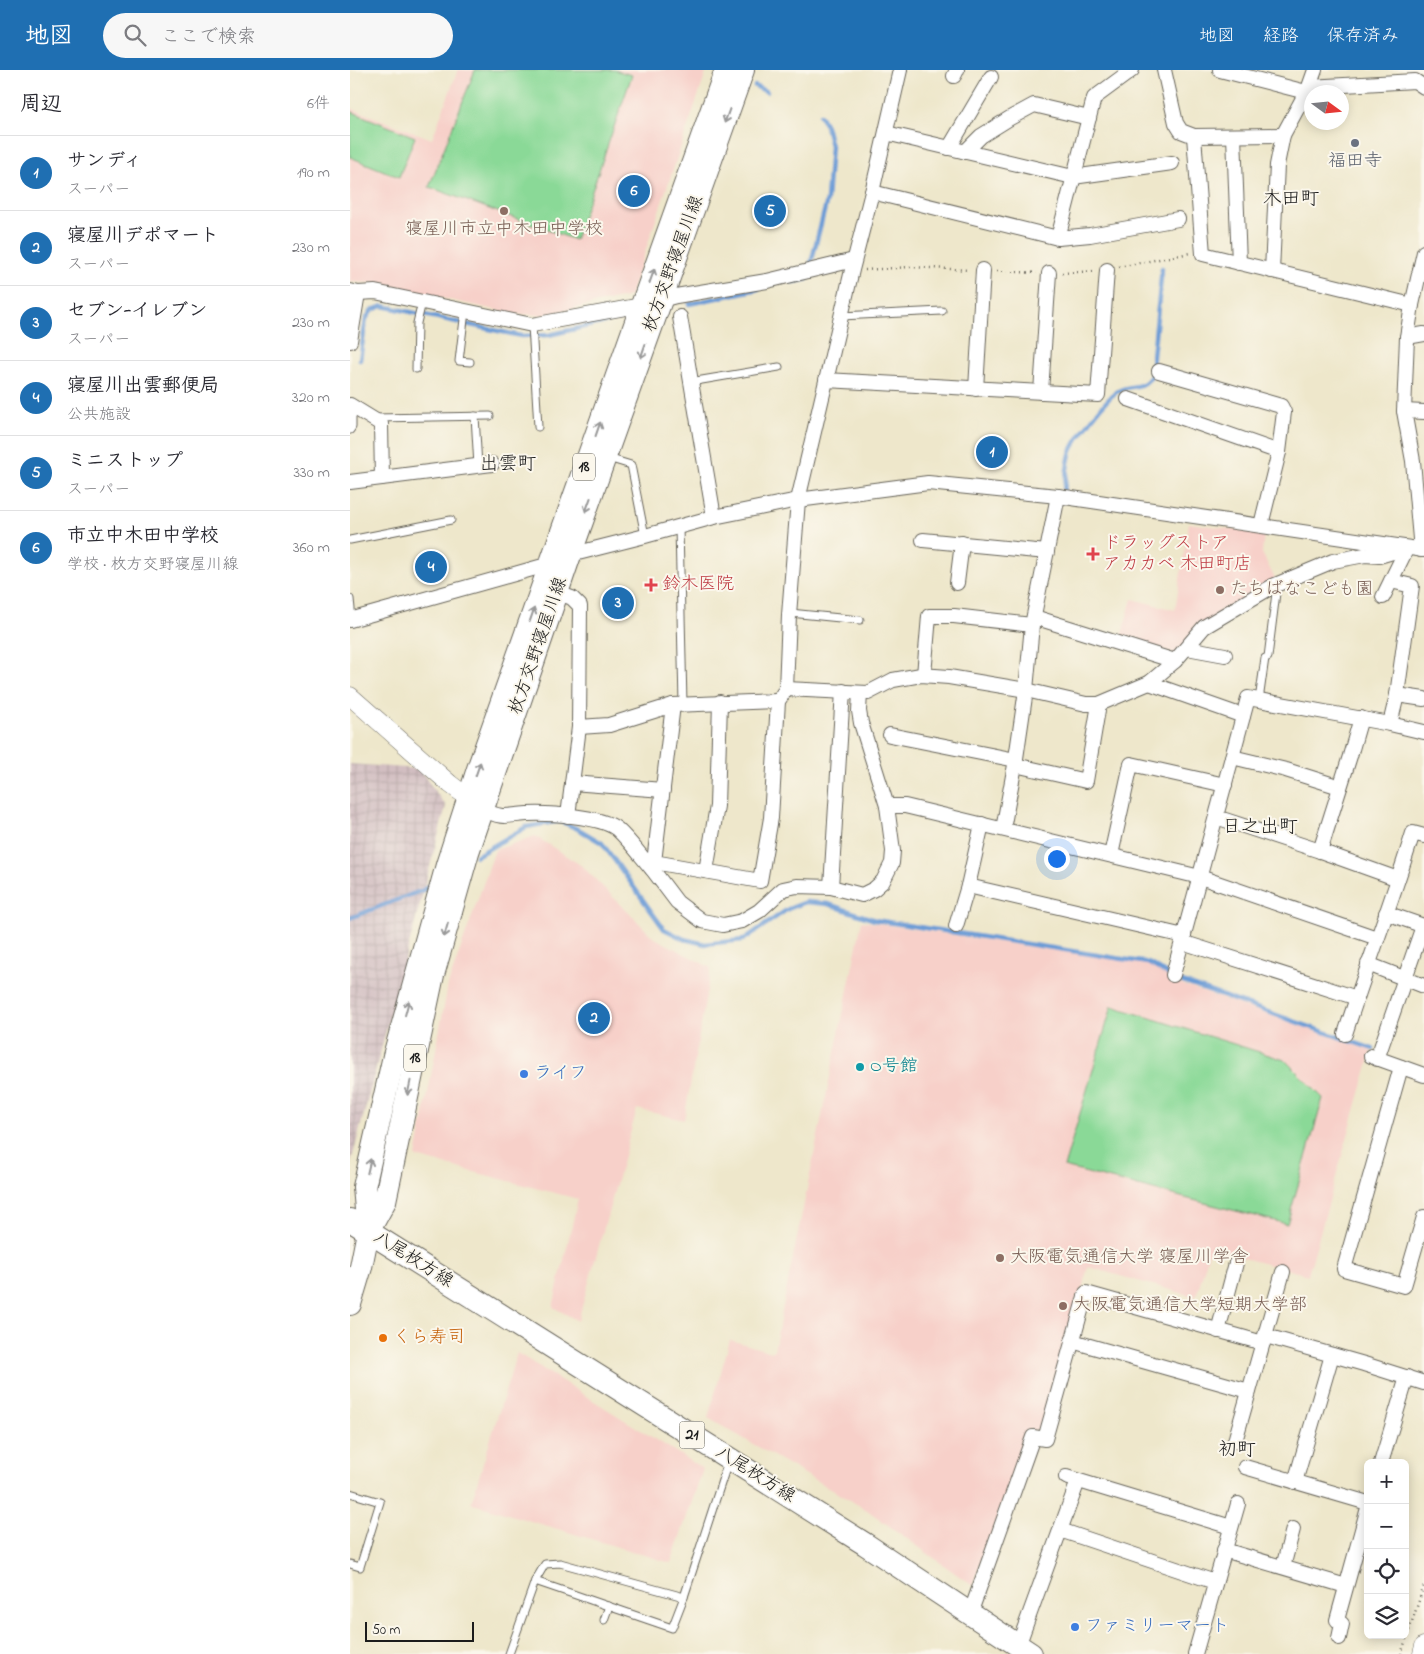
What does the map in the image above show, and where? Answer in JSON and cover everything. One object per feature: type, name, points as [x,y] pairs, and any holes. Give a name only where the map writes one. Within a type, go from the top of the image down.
[{"type":"main road","name":"枚方交野寝屋川線","points":[[359,1226],[385,1202],[453,874],[560,559],[651,302],[726,70]]},
{"type":"main road","name":"枚方交野寝屋川線","points":[[350,1304],[362,1267],[359,1226],[364,1187],[394,1056],[437,895],[468,852],[476,804],[558,593],[560,559],[606,457],[651,302],[743,70]]},
{"type":"main road","name":"八尾枚方線","points":[[359,1226],[866,1544],[1025,1650]]},
{"type":"street","points":[[653,866],[706,871],[760,881],[772,818],[778,701],[786,689],[798,500],[900,70]]},
{"type":"street","points":[[1058,238],[1094,98],[1132,70]]},
{"type":"street","points":[[1164,70],[1176,123],[1181,131],[1194,136],[1283,135]]},
{"type":"street","points":[[1220,70],[1304,89]]},
{"type":"street","points":[[1310,85],[1315,70]]},
{"type":"street","points":[[949,148],[991,76]]},
{"type":"street","points":[[1328,85],[1359,77],[1415,80],[1424,87]]},
{"type":"street","points":[[1272,270],[1277,165],[1283,135],[1304,97]]},
{"type":"street","points":[[965,152],[981,136],[1034,106],[1089,118]]},
{"type":"street","points":[[886,133],[1073,177],[1172,163]]},
{"type":"street","points":[[1194,136],[1204,254],[1412,305]]},
{"type":"street","points":[[1234,136],[1239,263]]},
{"type":"street","points":[[872,192],[1058,238],[1090,235],[1178,219]]},
{"type":"street","points":[[1383,597],[1391,581],[1417,549],[1413,461],[1404,411],[1407,338],[1424,252]]},
{"type":"street","points":[[350,341],[354,292],[375,292],[464,316],[532,329],[651,302],[853,265]]},
{"type":"street","points":[[976,389],[983,270]]},
{"type":"street","points":[[826,380],[1098,395],[1107,270]]},
{"type":"street","points":[[1040,392],[1049,273]]},
{"type":"street","points":[[680,317],[714,516]]},
{"type":"street","points":[[1407,338],[1424,334]]},
{"type":"street","points":[[1159,371],[1281,406],[1284,412],[1279,452],[1261,525]]},
{"type":"street","points":[[1128,398],[1279,452]]},
{"type":"street","points":[[351,406],[381,424],[382,478]]},
{"type":"street","points":[[1404,411],[1424,412]]},
{"type":"street","points":[[350,482],[485,465]]},
{"type":"street","points":[[351,619],[714,516],[798,500],[928,483],[1058,496],[1417,549]]},
{"type":"street","points":[[1003,829],[1016,763],[1033,621],[1058,496]]},
{"type":"street","points":[[923,540],[1047,552]]},
{"type":"street","points":[[957,583],[962,543]]},
{"type":"street","points":[[786,689],[868,693],[892,680],[924,675],[949,677],[1026,690],[1086,704],[1098,704],[1149,683],[1175,661],[1204,627],[1277,585],[1333,561],[1365,554],[1379,556],[1417,549]]},
{"type":"street","points":[[1390,724],[1397,695],[1412,586],[1391,581]]},
{"type":"street","points":[[558,593],[572,598],[580,606],[579,727],[568,816]]},
{"type":"street","points":[[924,675],[930,616],[1033,621],[1175,661]]},
{"type":"street","points":[[1187,648],[1225,655]]},
{"type":"street","points":[[1149,683],[1243,716]]},
{"type":"street","points":[[832,887],[843,691]]},
{"type":"street","points":[[350,696],[476,804],[495,816],[556,814],[602,822],[615,828],[653,866],[677,902],[702,921],[723,925],[742,921],[759,911],[772,897],[783,889],[797,886],[832,887],[862,895],[874,889],[883,881],[892,863],[893,850],[887,806],[861,724],[860,693]]},
{"type":"street","points":[[1397,695],[1424,699]]},
{"type":"street","points":[[1173,975],[1248,698],[1361,718],[1424,732]]},
{"type":"street","points":[[579,727],[609,725],[678,704],[778,701]]},
{"type":"street","points":[[706,871],[717,806],[720,702]]},
{"type":"street","points":[[653,866],[662,790],[678,704]]},
{"type":"street","points":[[890,735],[1016,763],[1086,781],[1098,704]]},
{"type":"street","points":[[1320,851],[1361,718]]},
{"type":"street","points":[[1232,757],[1286,770],[1340,787]]},
{"type":"street","points":[[1111,855],[1131,764],[1225,785]]},
{"type":"street","points":[[572,783],[662,790]]},
{"type":"street","points":[[887,806],[905,806],[1200,877],[1377,938]]},
{"type":"street","points":[[1216,817],[1398,879]]},
{"type":"street","points":[[956,926],[968,886],[982,824]]},
{"type":"street","points":[[1345,1034],[1412,833],[1424,836]]},
{"type":"street","points":[[968,886],[1183,939],[1357,998]]},
{"type":"street","points":[[1386,913],[1423,926],[1374,1058],[1424,1075]]},
{"type":"street","points":[[1368,964],[1424,986]]},
{"type":"street","points":[[1401,1067],[1344,1269],[1404,1286],[1424,1217]]},
{"type":"street","points":[[1218,1331],[1236,1262]]},
{"type":"street","points":[[1235,1441],[1283,1272]]},
{"type":"street","points":[[970,1614],[1033,1437],[1045,1439],[1086,1293],[1218,1331],[1332,1354],[1424,1383]]},
{"type":"street","points":[[1072,1341],[1250,1391]]},
{"type":"street","points":[[1295,1482],[1332,1354]]},
{"type":"street","points":[[1382,1459],[1407,1378]]},
{"type":"street","points":[[1245,1467],[1364,1501]]},
{"type":"street","points":[[1025,1650],[1060,1530],[1072,1479],[1231,1527]]},
{"type":"street","points":[[1195,1654],[1238,1504]]},
{"type":"street","points":[[1339,1638],[1342,1624],[1336,1620],[1364,1522]]},
{"type":"street","points":[[1283,1567],[1293,1529]]},
{"type":"street","points":[[1060,1530],[1215,1582]]},
{"type":"street","points":[[1224,1550],[1346,1586]]},
{"type":"street","points":[[1422,1654],[1424,1646]]},
{"type":"lane","points":[[416,369],[417,323],[421,305]]},
{"type":"lane","points":[[841,316],[942,311]]},
{"type":"lane","points":[[464,316],[459,361],[470,362]]},
{"type":"lane","points":[[532,329],[538,427]]},
{"type":"lane","points":[[690,382],[779,367]]},
{"type":"lane","points":[[350,430],[352,427],[351,406]]},
{"type":"lane","points":[[476,416],[485,465]]},
{"type":"lane","points":[[372,418],[490,416]]},
{"type":"lane","points":[[606,457],[631,465],[645,536]]},
{"type":"lane","points":[[350,540],[451,520]]},
{"type":"lane","points":[[678,704],[679,527]]},
{"type":"lane","points":[[1259,700],[1265,658],[1268,657],[1277,585]]},
{"type":"lane","points":[[350,599],[351,619]]},
{"type":"lane","points":[[790,613],[860,620]]},
{"type":"lane","points":[[535,1581],[672,1628],[729,1459]]},
{"type":"lane","points":[[350,1493],[380,1502],[360,1567],[350,1564]]},
{"type":"lane","points":[[510,1654],[535,1581],[545,1564],[560,1563],[684,1597]]},
{"type":"lane","points":[[604,1620],[609,1606]]},
{"type":"path","points":[[853,265],[1077,274],[1107,270],[1187,253],[1204,254]]},
{"type":"path","points":[[1401,1654],[1424,1586]]},
{"type":"shaded area","name":"寝屋川市立中木田中学校","points":[[458,70],[707,70],[630,296],[543,315],[514,314],[372,283],[350,282],[350,108],[432,139]]},
{"type":"shaded area","name":"たちばなこども園","points":[[1189,523],[1264,534],[1262,553],[1276,581],[1176,654],[1121,637],[1132,599],[1175,610]]},
{"type":"shaded area","points":[[350,764],[419,769],[446,806],[350,1166]]},
{"type":"shaded area","points":[[535,836],[582,866],[653,937],[711,968],[684,1120],[637,1109],[578,1321],[553,1307],[578,1199],[416,1157],[448,985],[495,850]]},
{"type":"shaded area","name":"大阪電気通信大学 寝屋川学舎","points":[[862,921],[1149,965],[1177,983],[1372,1051],[1308,1275],[1210,1249],[1196,1297],[1088,1267],[1043,1427],[1037,1431],[1029,1430],[973,1586],[867,1510],[708,1418],[730,1340],[772,1352],[774,1350]]},
{"type":"shaded area","points":[[517,1353],[703,1469],[671,1563],[471,1503]]},
{"type":"green space","points":[[475,70],[614,70],[632,75],[575,240],[429,187]]},
{"type":"green space","points":[[350,111],[415,137],[399,177],[350,157]]},
{"type":"green space","points":[[1112,1006],[1285,1060],[1323,1098],[1287,1224],[1064,1167]]},
{"type":"waterway","points":[[755,86],[767,92]]},
{"type":"waterway","points":[[793,282],[807,279],[827,200],[831,146],[826,126],[820,115]]},
{"type":"waterway","points":[[1064,489],[1070,454],[1092,419],[1108,400],[1120,390],[1141,385],[1151,376],[1162,268]]},
{"type":"waterway","points":[[689,304],[758,289]]},
{"type":"waterway","points":[[360,360],[366,319],[372,310],[383,306],[521,336],[549,335],[622,318]]},
{"type":"waterway","points":[[476,856],[526,827],[560,821],[602,843],[664,929],[684,939],[705,944],[743,940],[788,909],[806,902],[828,904],[875,920],[1148,963],[1180,981],[1373,1049]]},
{"type":"waterway","points":[[350,918],[423,890],[434,883]]},
{"type":"place","name":"福田寺","points":[[1355,143]]},
{"type":"place","name":"市立中木田中学校","points":[[634,191]]},
{"type":"place","name":"寝屋川市立中木田中学校","points":[[504,211]]},
{"type":"place","name":"ミニストップ","points":[[770,211]]},
{"type":"place","name":"サンディ","points":[[992,452]]},
{"type":"place","name":"ドラッグストア アカカベ 木田町店","points":[[1093,554]]},
{"type":"place","name":"寝屋川出雲郵便局","points":[[431,567]]},
{"type":"place","name":"鈴木医院","points":[[651,585]]},
{"type":"place","name":"たちばなこども園","points":[[1220,590]]},
{"type":"place","name":"セブン-イレブン","points":[[618,603]]},
{"type":"place","name":"寝屋川デポマート","points":[[594,1018]]},
{"type":"place","name":"O号館","points":[[860,1067]]},
{"type":"place","name":"ライフ","points":[[524,1074]]},
{"type":"place","name":"大阪電気通信大学 寝屋川学舎","points":[[1000,1258]]},
{"type":"place","name":"大阪電気通信大学短期大学部","points":[[1063,1306]]},
{"type":"place","name":"くら寿司","points":[[383,1338]]},
{"type":"place","name":"ファミリーマート","points":[[1075,1627]]},
{"type":"district","name":"木田町","points":[[1291,199]]},
{"type":"district","name":"出雲町","points":[[508,464]]},
{"type":"district","name":"日之出町","points":[[1260,827]]},
{"type":"district","name":"初町","points":[[1237,1450]]}]
